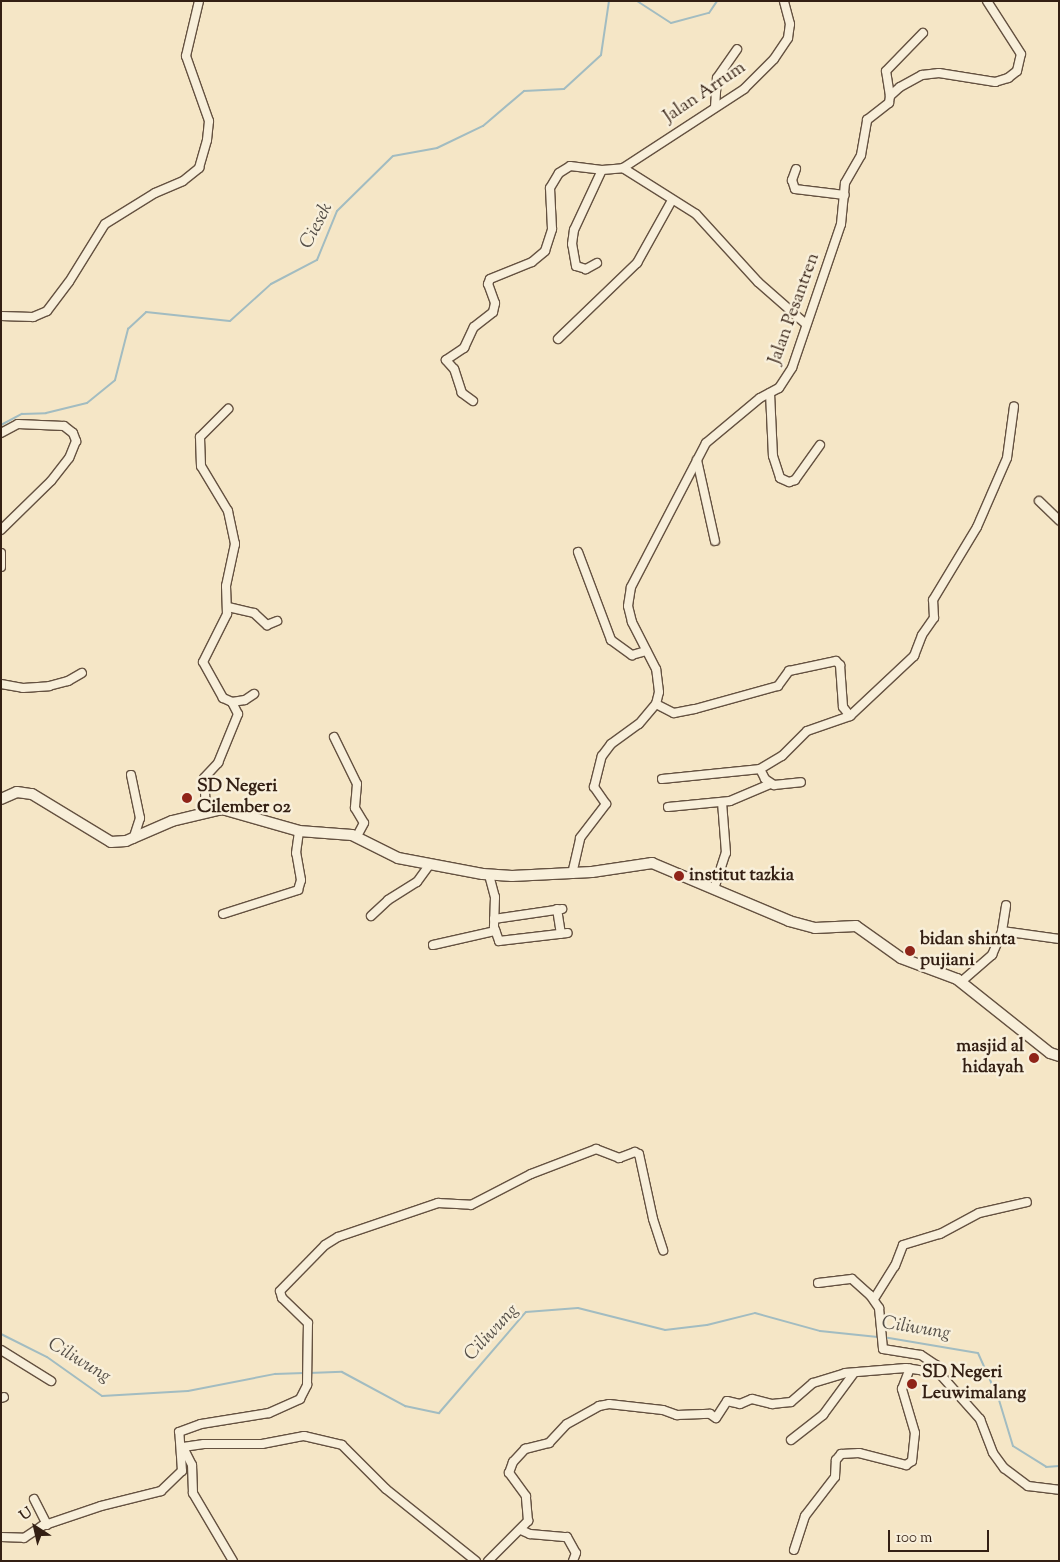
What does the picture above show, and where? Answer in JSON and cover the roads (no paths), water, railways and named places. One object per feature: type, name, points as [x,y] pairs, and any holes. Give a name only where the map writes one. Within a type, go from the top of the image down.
[{"type":"street","points":[[1,316],[32,317],[47,311],[110,219],[183,181],[199,168],[207,140],[209,121],[186,56],[199,1]]},
{"type":"street","name":"Jalan Arrum","points":[[623,168],[753,81],[780,51],[790,31],[784,1]]},
{"type":"street","name":"Jalan Pesantren","points":[[656,704],[660,684],[632,622],[629,592],[706,443],[761,396],[781,386],[792,368],[841,224],[847,178],[860,155],[867,120],[889,103],[890,96],[912,79],[928,73],[986,82],[1008,78],[1017,71],[1021,54],[987,1]]},
{"type":"street","points":[[890,96],[886,71],[923,33]]},
{"type":"street","points":[[715,107],[717,78],[737,49]]},
{"type":"street","points":[[473,401],[462,393],[454,369],[446,360],[464,348],[474,327],[493,312],[494,300],[489,280],[532,262],[544,251],[552,228],[550,188],[561,170],[570,166],[602,170],[623,168],[703,220],[758,282],[806,324]]},
{"type":"street","points":[[597,263],[586,268],[576,266],[572,244],[574,230],[602,170]]},
{"type":"street","points":[[796,170],[792,180],[795,189],[845,195]]},
{"type":"street","points":[[558,339],[638,263],[672,200]]},
{"type":"street","points":[[770,393],[773,456],[780,478],[789,482],[795,480],[820,445]]},
{"type":"street","points":[[662,779],[760,769],[782,756],[807,731],[850,716],[914,656],[922,635],[934,618],[933,600],[977,528],[1007,458],[1014,406]]},
{"type":"street","points":[[228,409],[200,437],[202,468],[225,505],[234,528],[235,544],[226,586],[228,607],[203,662],[222,698],[232,702],[245,700],[254,694]]},
{"type":"street","points":[[1,433],[18,424],[64,426],[73,433],[76,444],[47,486],[1,530]]},
{"type":"street","points":[[697,460],[715,541]]},
{"type":"street","points":[[1038,501],[1059,520]]},
{"type":"street","points":[[578,552],[611,640],[632,655],[646,650]]},
{"type":"street","points":[[1,553],[1,567]]},
{"type":"street","points":[[228,607],[254,613],[267,625],[277,621]]},
{"type":"street","points":[[572,874],[580,838],[606,804],[594,787],[602,756],[611,744],[637,725],[656,704],[674,713],[695,710],[724,698],[774,688],[782,683],[789,671],[836,661],[840,665],[843,707],[850,716]]},
{"type":"street","points":[[1,684],[23,688],[49,686],[68,681],[82,673]]},
{"type":"street","points":[[206,811],[203,780],[218,763],[237,718],[232,702]]},
{"type":"street","points":[[334,737],[357,784],[355,808],[364,823],[357,836]]},
{"type":"street","points":[[760,769],[770,784]]},
{"type":"street","points":[[131,775],[140,818],[133,838]]},
{"type":"street","points":[[668,807],[722,802],[748,795],[770,784],[779,786],[801,782]]},
{"type":"street","points":[[1,799],[17,792],[30,793],[106,840],[118,842],[133,838],[167,823],[206,811],[229,810],[299,831],[357,836],[394,857],[489,875],[572,874],[647,862],[714,889],[754,908],[799,924],[819,928],[856,926],[901,958],[962,982],[1050,1053],[1059,1056]]},
{"type":"street","points":[[714,889],[726,853],[722,802]]},
{"type":"street","points":[[224,914],[298,890],[301,880],[296,853],[299,831]]},
{"type":"street","points":[[371,916],[388,900],[417,882],[430,864]]},
{"type":"street","points":[[489,875],[495,897],[494,918],[495,931],[504,942],[565,933],[560,909],[494,918]]},
{"type":"street","points":[[962,982],[992,955],[1002,931],[1006,905]]},
{"type":"street","points":[[433,945],[495,931]]},
{"type":"street","points":[[1002,931],[1059,939]]},
{"type":"street","points":[[1,1537],[24,1538],[47,1525],[101,1506],[161,1491],[182,1471],[182,1449],[179,1432],[201,1424],[276,1411],[297,1402],[307,1385],[308,1323],[282,1298],[280,1291],[330,1241],[438,1203],[468,1206],[531,1174],[560,1166],[594,1149],[619,1158],[634,1152],[639,1154],[653,1220],[664,1250]]},
{"type":"street","points":[[874,1299],[895,1266],[903,1245],[940,1234],[979,1212],[1027,1202]]},
{"type":"street","points":[[818,1283],[833,1284],[850,1278],[874,1299],[881,1313],[883,1325],[881,1345],[884,1350],[924,1356],[936,1365],[939,1373],[976,1412],[993,1453],[1004,1468],[1028,1486],[1059,1490]]},
{"type":"street","points":[[1,1350],[51,1381]]},
{"type":"street","points":[[488,1561],[509,1537],[521,1530],[528,1521],[528,1505],[521,1487],[510,1474],[513,1462],[525,1449],[549,1443],[567,1424],[599,1406],[663,1410],[677,1415],[710,1414],[716,1418],[727,1401],[740,1404],[754,1399],[772,1404],[787,1403],[799,1397],[813,1383],[854,1373],[910,1368],[939,1373]]},
{"type":"street","points":[[794,1550],[805,1516],[835,1477],[836,1460],[841,1454],[858,1453],[906,1465],[912,1461],[915,1433],[902,1386],[910,1368]]},
{"type":"street","points":[[792,1440],[830,1408],[854,1373]]},
{"type":"street","points":[[182,1449],[204,1444],[262,1444],[304,1436],[331,1440],[347,1449],[386,1489],[476,1561]]},
{"type":"street","points":[[182,1449],[192,1465],[192,1492],[233,1561]]},
{"type":"street","points":[[34,1499],[47,1525]]},
{"type":"street","points":[[521,1530],[530,1534],[567,1537],[576,1553],[573,1561]]},
{"type":"waterway","name":"Ciesek","points":[[1,425],[22,414],[46,413],[87,403],[115,380],[128,329],[146,312],[230,321],[271,284],[317,260],[337,211],[393,156],[437,148],[483,126],[524,91],[564,89],[601,55],[609,1]]},
{"type":"waterway","name":"Ciesek","points":[[637,1],[671,23],[709,13],[717,1]]},
{"type":"waterway","name":"Ciliwung","points":[[309,1373],[342,1372],[405,1406],[439,1413],[526,1312],[578,1308],[665,1330],[707,1325],[755,1313],[820,1331],[878,1337]]},
{"type":"waterway","name":"Ciliwung","points":[[1,1334],[47,1357],[102,1396],[188,1391],[275,1374],[304,1373]]},
{"type":"waterway","name":"Ciliwung","points":[[883,1337],[978,1353],[999,1400],[1013,1446],[1046,1467],[1059,1466]]},
{"type":"place","name":"SD Negeri Cilember 02","points":[[187,798]]},
{"type":"place","name":"institut tazkia","points":[[679,876]]},
{"type":"place","name":"bidan shinta pujiani","points":[[910,951]]},
{"type":"place","name":"masjid al hidayah","points":[[1034,1058]]},
{"type":"place","name":"SD Negeri Leuwimalang","points":[[912,1384]]}]
